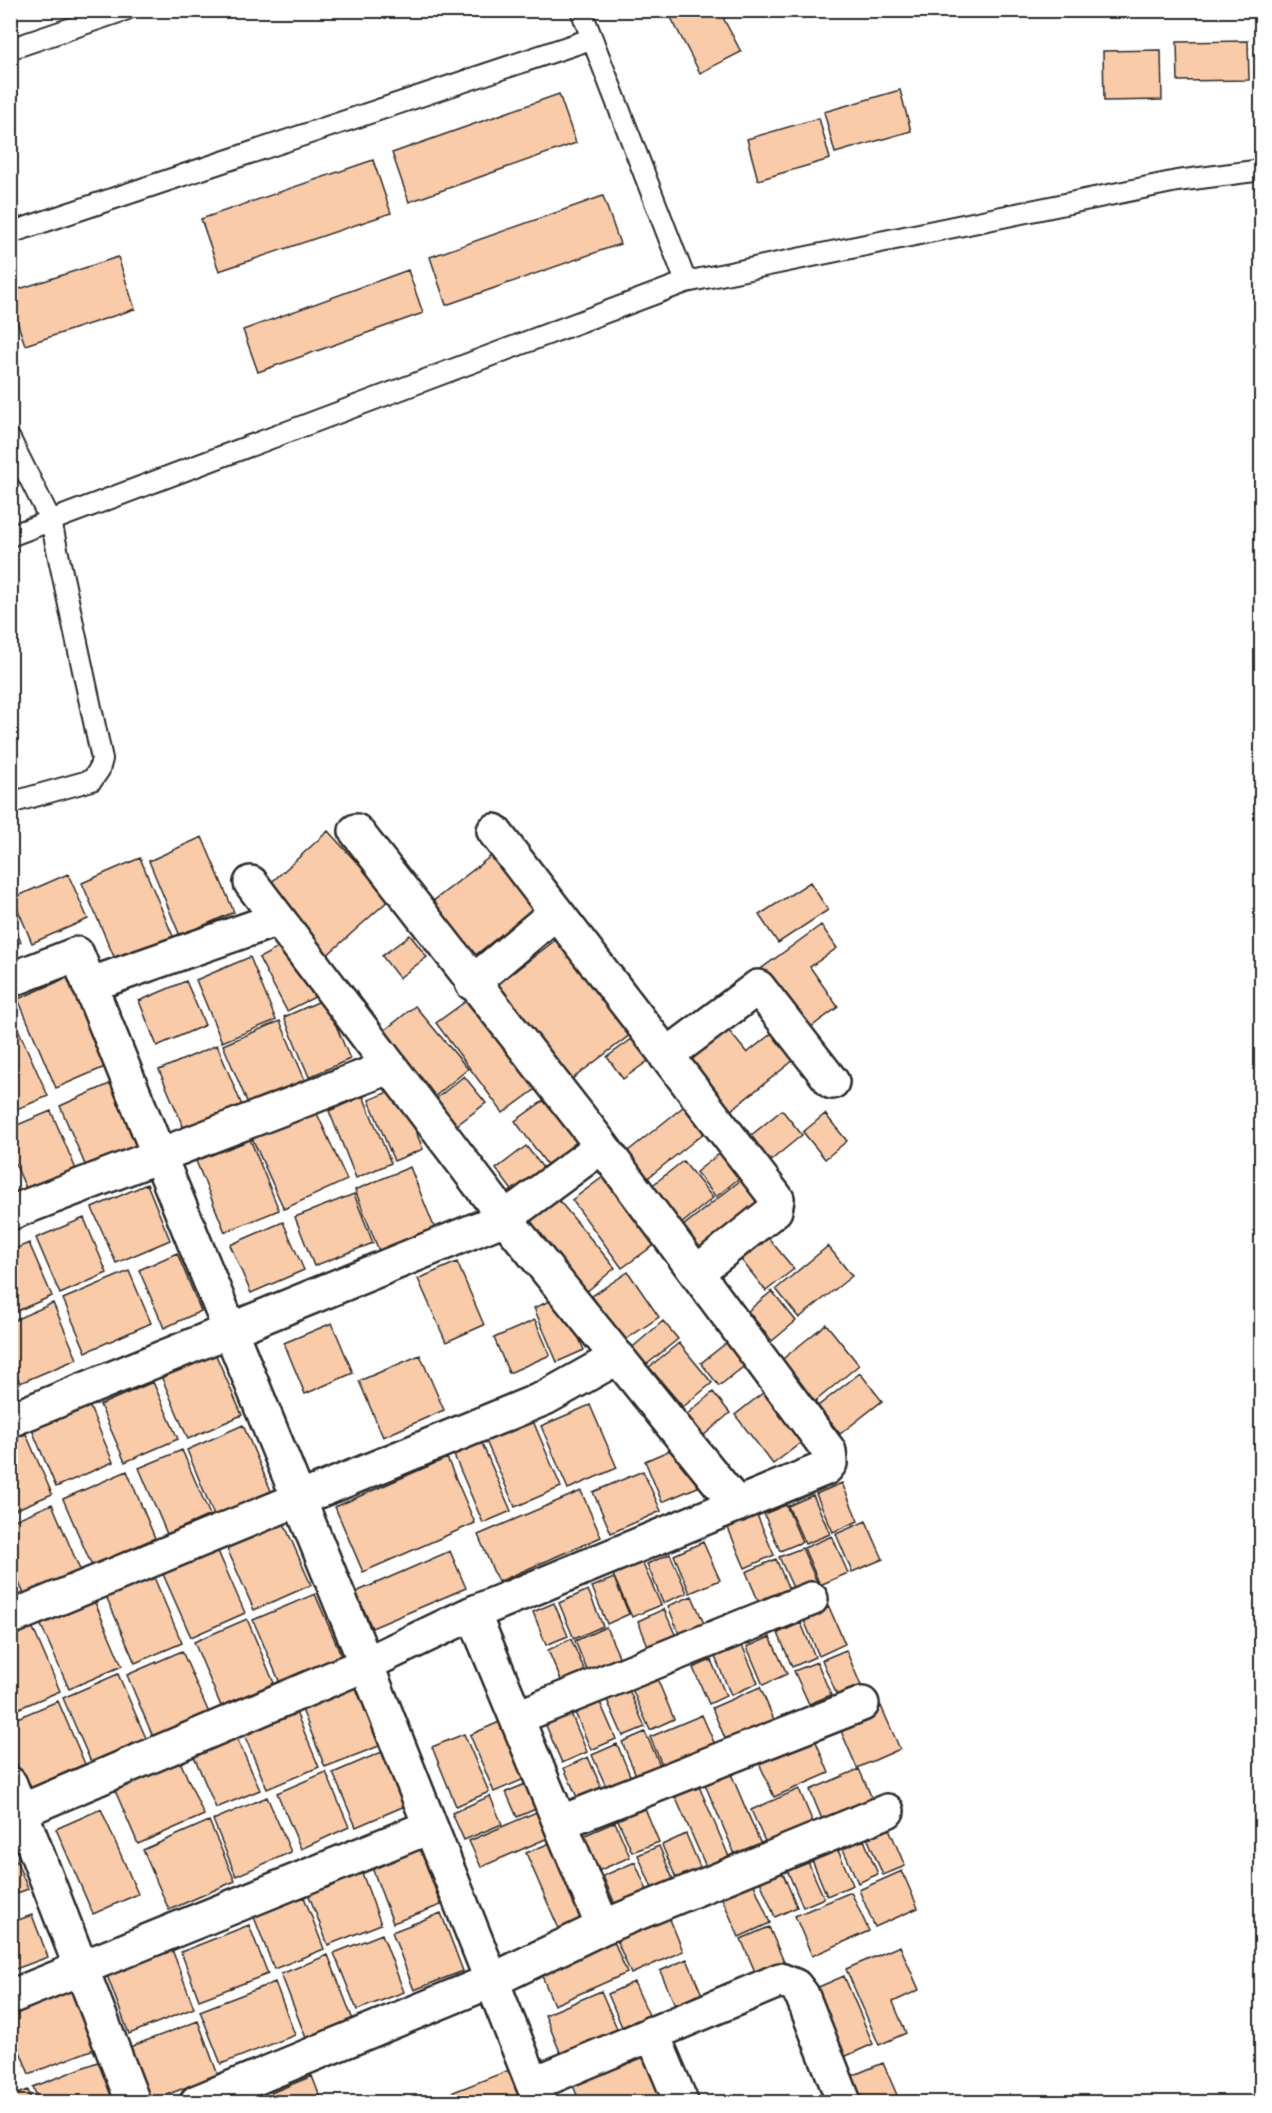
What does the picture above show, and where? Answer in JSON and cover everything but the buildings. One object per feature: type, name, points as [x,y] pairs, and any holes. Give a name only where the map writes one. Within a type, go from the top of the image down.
[{"type":"street","points":[[133,2103],[83,1969],[14,1804],[366,1664],[474,1613],[826,1468],[831,1457],[602,1146],[472,983],[356,831]]},
{"type":"street","points":[[494,831],[666,1056],[772,1189],[777,1199],[774,1210],[697,1272]]},
{"type":"street","points":[[251,884],[505,1218],[737,1505]]},
{"type":"street","points":[[472,983],[555,913]]},
{"type":"street","points":[[89,985],[278,919]]},
{"type":"street","points":[[10,980],[77,954],[366,1664],[536,2093],[652,2033],[780,1980],[795,1986],[802,1995],[844,2103]]},
{"type":"street","points":[[666,1056],[758,987],[832,1082]]},
{"type":"street","points":[[10,1213],[388,1066]]},
{"type":"street","points":[[10,1420],[505,1218],[602,1146]]},
{"type":"street","points":[[10,1618],[546,1398],[618,1357]]},
{"type":"street","points":[[518,1717],[811,1599]]},
{"type":"street","points":[[474,1613],[562,1822],[603,1927]]},
{"type":"street","points":[[562,1822],[862,1704]]},
{"type":"street","points":[[197,2103],[491,1981],[603,1927],[887,1811]]},
{"type":"street","points":[[10,1997],[429,1827]]},
{"type":"street","points":[[652,2033],[681,2103]]},
{"type":"lane","points":[[10,49],[125,10]]},
{"type":"lane","points":[[581,10],[686,282]]},
{"type":"lane","points":[[10,233],[591,39]]},
{"type":"lane","points":[[10,536],[686,282],[1177,181],[1262,170]]},
{"type":"lane","points":[[10,440],[51,521],[102,759],[99,770],[92,780],[10,803]]}]
